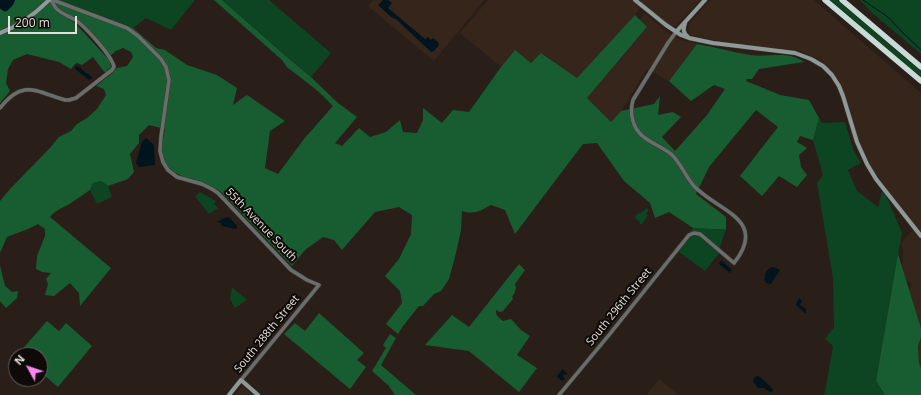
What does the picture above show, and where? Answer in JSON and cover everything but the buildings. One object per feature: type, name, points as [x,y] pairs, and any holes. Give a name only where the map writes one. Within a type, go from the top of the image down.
[{"type":"highway","points":[[825,0],[921,81]]},
{"type":"highway","points":[[842,0],[921,67]]},
{"type":"main road","points":[[0,33],[9,30],[26,20],[51,0]]},
{"type":"main road","points":[[635,0],[676,32],[691,39],[744,48],[795,53],[811,58],[823,66],[832,75],[839,86],[857,142],[865,160],[876,179],[921,236]]},
{"type":"main road","points":[[676,32],[706,0]]},
{"type":"main road","points":[[687,19],[684,30],[686,35],[691,39]]},
{"type":"main road","points":[[241,380],[258,395]]},
{"type":"main road","name":"South 288th Street","points":[[229,395],[241,380]]},
{"type":"street","points":[[0,108],[14,93],[24,90],[36,91],[65,100],[76,98],[114,67],[113,63],[102,47],[87,31],[77,22],[58,10],[51,0]]},
{"type":"street","name":"55th Avenue South","points":[[51,0],[127,28],[150,47],[166,67],[168,76],[160,143],[161,155],[166,168],[177,177],[202,184],[212,189],[229,204],[291,270],[307,280],[319,285]]},
{"type":"street","name":"South 296th Street","points":[[559,395],[690,234],[694,233],[702,236],[734,263],[741,254],[745,245],[746,233],[739,220],[702,194],[694,186],[681,166],[671,155],[642,136],[634,126],[631,113],[633,100],[676,32]]},
{"type":"street","name":"South 288th Street","points":[[241,380],[319,285]]},
{"type":"shaded area","points":[[373,0],[484,0],[434,61],[368,6]]},
{"type":"shaded area","points":[[488,0],[700,0],[676,26],[670,26],[643,4],[635,15],[577,78],[542,53],[531,63],[515,50],[501,67],[460,33]]},
{"type":"shaded area","points":[[711,0],[814,0],[921,93],[921,328],[909,290],[912,284],[902,276],[903,249],[900,244],[916,226],[870,167],[862,150],[838,80],[819,59],[796,50],[760,47],[702,38],[689,34],[688,25]]},
{"type":"shaded area","points":[[645,14],[667,32],[681,40],[697,44],[669,81],[647,69],[621,111],[611,122],[587,98],[647,28],[639,20]]},
{"type":"shaded area","points":[[921,337],[921,368],[919,363],[918,346]]},
{"type":"shaded area","points":[[659,379],[679,395],[646,395]]},
{"type":"shaded area","points":[[242,387],[244,387],[253,395],[234,395]]},
{"type":"green space","points":[[15,0],[60,0],[133,28],[156,48],[165,50],[187,65],[217,75],[237,88],[233,105],[247,95],[285,121],[270,131],[265,168],[278,174],[304,139],[333,106],[319,92],[287,67],[282,60],[214,0],[222,0],[312,78],[338,103],[357,117],[335,143],[342,146],[359,128],[370,137],[386,132],[400,120],[403,132],[417,133],[423,120],[423,108],[442,123],[453,110],[469,112],[515,50],[531,63],[541,53],[577,78],[635,15],[647,27],[587,98],[611,122],[621,111],[654,104],[660,96],[658,115],[673,112],[681,117],[662,137],[675,151],[707,115],[725,89],[714,85],[691,101],[669,81],[697,44],[757,56],[784,55],[798,58],[804,62],[759,69],[752,79],[747,79],[746,81],[780,95],[809,100],[819,118],[813,140],[800,136],[797,142],[807,148],[799,155],[801,167],[807,175],[797,187],[779,176],[762,196],[740,176],[778,127],[756,110],[709,167],[696,194],[726,217],[726,229],[693,228],[669,212],[655,218],[650,203],[624,181],[597,143],[583,144],[515,234],[505,210],[491,205],[480,211],[462,211],[461,230],[449,279],[441,291],[434,294],[423,306],[419,306],[398,334],[386,324],[402,303],[400,291],[385,276],[399,259],[411,234],[412,215],[399,207],[375,212],[342,250],[334,240],[323,237],[305,250],[292,266],[220,191],[199,181],[184,177],[174,172],[166,165],[161,149],[165,129],[149,125],[139,135],[139,143],[130,154],[134,172],[128,179],[108,186],[101,181],[93,183],[90,190],[55,212],[50,217],[111,268],[80,306],[79,293],[70,283],[54,296],[45,295],[48,284],[46,279],[51,273],[42,272],[36,269],[37,256],[45,236],[45,229],[38,224],[7,237],[0,253],[0,201],[59,137],[71,131],[77,124],[97,109],[106,95],[104,89],[96,86],[117,68],[127,66],[133,57],[131,52],[123,48],[110,56],[103,45],[83,24],[67,18],[75,23],[110,61],[111,67],[105,73],[93,57],[82,65],[77,63],[75,64],[71,69],[59,62],[27,54],[13,60],[8,69],[6,83],[10,91],[0,103],[0,9],[5,12]]},
{"type":"green space","points":[[60,0],[195,0],[171,30],[146,18],[133,28]]},
{"type":"green space","points":[[222,0],[269,0],[331,53],[311,77]]},
{"type":"green space","points":[[830,0],[837,0],[921,71],[921,77]]},
{"type":"green space","points":[[860,0],[921,0],[921,54],[870,11]]},
{"type":"green space","points":[[819,118],[822,123],[845,122],[853,149],[861,163],[848,170],[857,191],[878,207],[883,188],[902,233],[876,381],[885,395],[823,395],[825,392],[833,346],[825,339],[834,327],[833,278],[817,183],[823,175],[813,140]]},
{"type":"green space","points":[[101,181],[108,186],[112,197],[97,204],[90,190],[93,183]]},
{"type":"green space","points":[[200,192],[216,201],[214,204],[218,208],[209,214],[195,196]]},
{"type":"green space","points":[[646,208],[649,210],[646,214],[648,215],[642,224],[640,224],[635,216],[644,211]]},
{"type":"green space","points":[[693,228],[726,229],[719,250],[721,251],[705,271],[675,249]]},
{"type":"green space","points":[[898,254],[921,328],[921,337],[918,346],[919,363],[921,368],[921,395],[885,395],[876,381]]},
{"type":"green space","points":[[519,264],[525,270],[515,284],[516,288],[512,297],[513,299],[503,311],[500,312],[496,310],[496,313],[503,321],[511,319],[521,330],[530,336],[517,355],[537,368],[519,392],[469,351],[425,345],[452,315],[469,327]]},
{"type":"green space","points":[[0,265],[5,286],[12,292],[18,291],[17,298],[6,308],[0,301]]},
{"type":"green space","points":[[232,287],[247,300],[235,308],[230,299]]},
{"type":"green space","points":[[319,313],[364,353],[357,360],[366,367],[350,389],[284,334],[295,323],[305,331]]},
{"type":"green space","points":[[47,321],[59,331],[66,323],[92,346],[58,387],[48,379],[48,347],[24,347]]},
{"type":"green space","points":[[390,334],[396,338],[381,365],[416,395],[395,395],[388,385],[372,371],[386,348],[383,345]]},
{"type":"water","points":[[0,0],[15,0],[13,5],[7,11],[4,11],[0,8]]},
{"type":"water","points":[[383,0],[388,0],[392,3],[388,8],[425,39],[428,37],[431,40],[433,38],[438,42],[439,45],[434,51],[431,52],[396,19],[391,17],[378,5]]},
{"type":"water","points":[[76,66],[80,67],[93,78],[89,80],[75,69]]},
{"type":"water","points":[[146,138],[154,145],[155,165],[139,167],[136,163],[142,142]]},
{"type":"water","points":[[229,217],[237,226],[236,229],[222,226],[221,223],[217,222]]},
{"type":"water","points":[[720,261],[732,270],[730,273],[719,264]]},
{"type":"water","points":[[772,267],[780,270],[771,284],[766,283],[764,279],[765,275],[767,270]]},
{"type":"water","points":[[799,298],[802,301],[800,305],[806,309],[806,313],[796,305]]},
{"type":"water","points":[[563,369],[568,374],[563,375],[565,379],[562,381],[557,376]]},
{"type":"water","points":[[757,376],[773,389],[772,392],[764,388],[758,388],[753,382],[754,378]]},
{"type":"waterway","points":[[863,0],[888,17],[921,50]]}]
